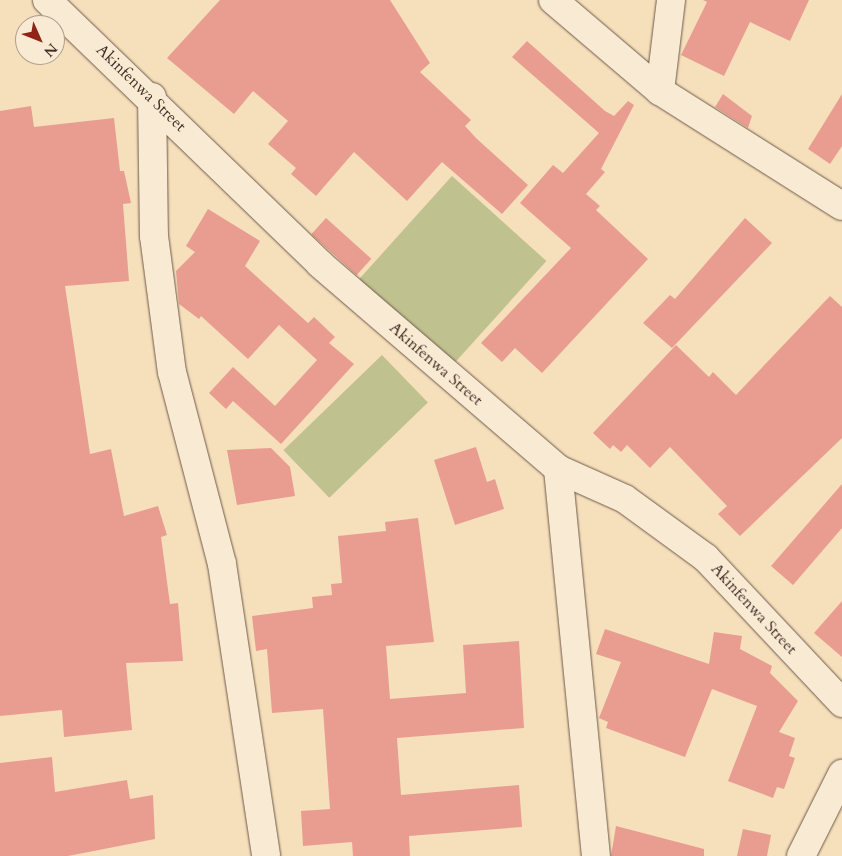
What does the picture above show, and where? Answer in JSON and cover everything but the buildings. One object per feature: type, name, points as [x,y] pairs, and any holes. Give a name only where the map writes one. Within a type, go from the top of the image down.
[{"type":"street","name":"Akinfenwa Street","points":[[47,0],[152,97],[320,264],[558,469],[625,499],[706,558],[842,703]]},
{"type":"street","points":[[553,0],[660,91],[842,206]]},
{"type":"street","points":[[660,91],[671,0]]},
{"type":"street","points":[[152,97],[154,236],[172,372],[222,564],[266,856]]},
{"type":"street","points":[[558,469],[596,856]]},
{"type":"street","points":[[800,856],[842,774]]},
{"type":"green space","points":[[452,176],[546,261],[453,364],[359,279]]},
{"type":"green space","points":[[382,355],[428,402],[329,498],[283,450]]}]
